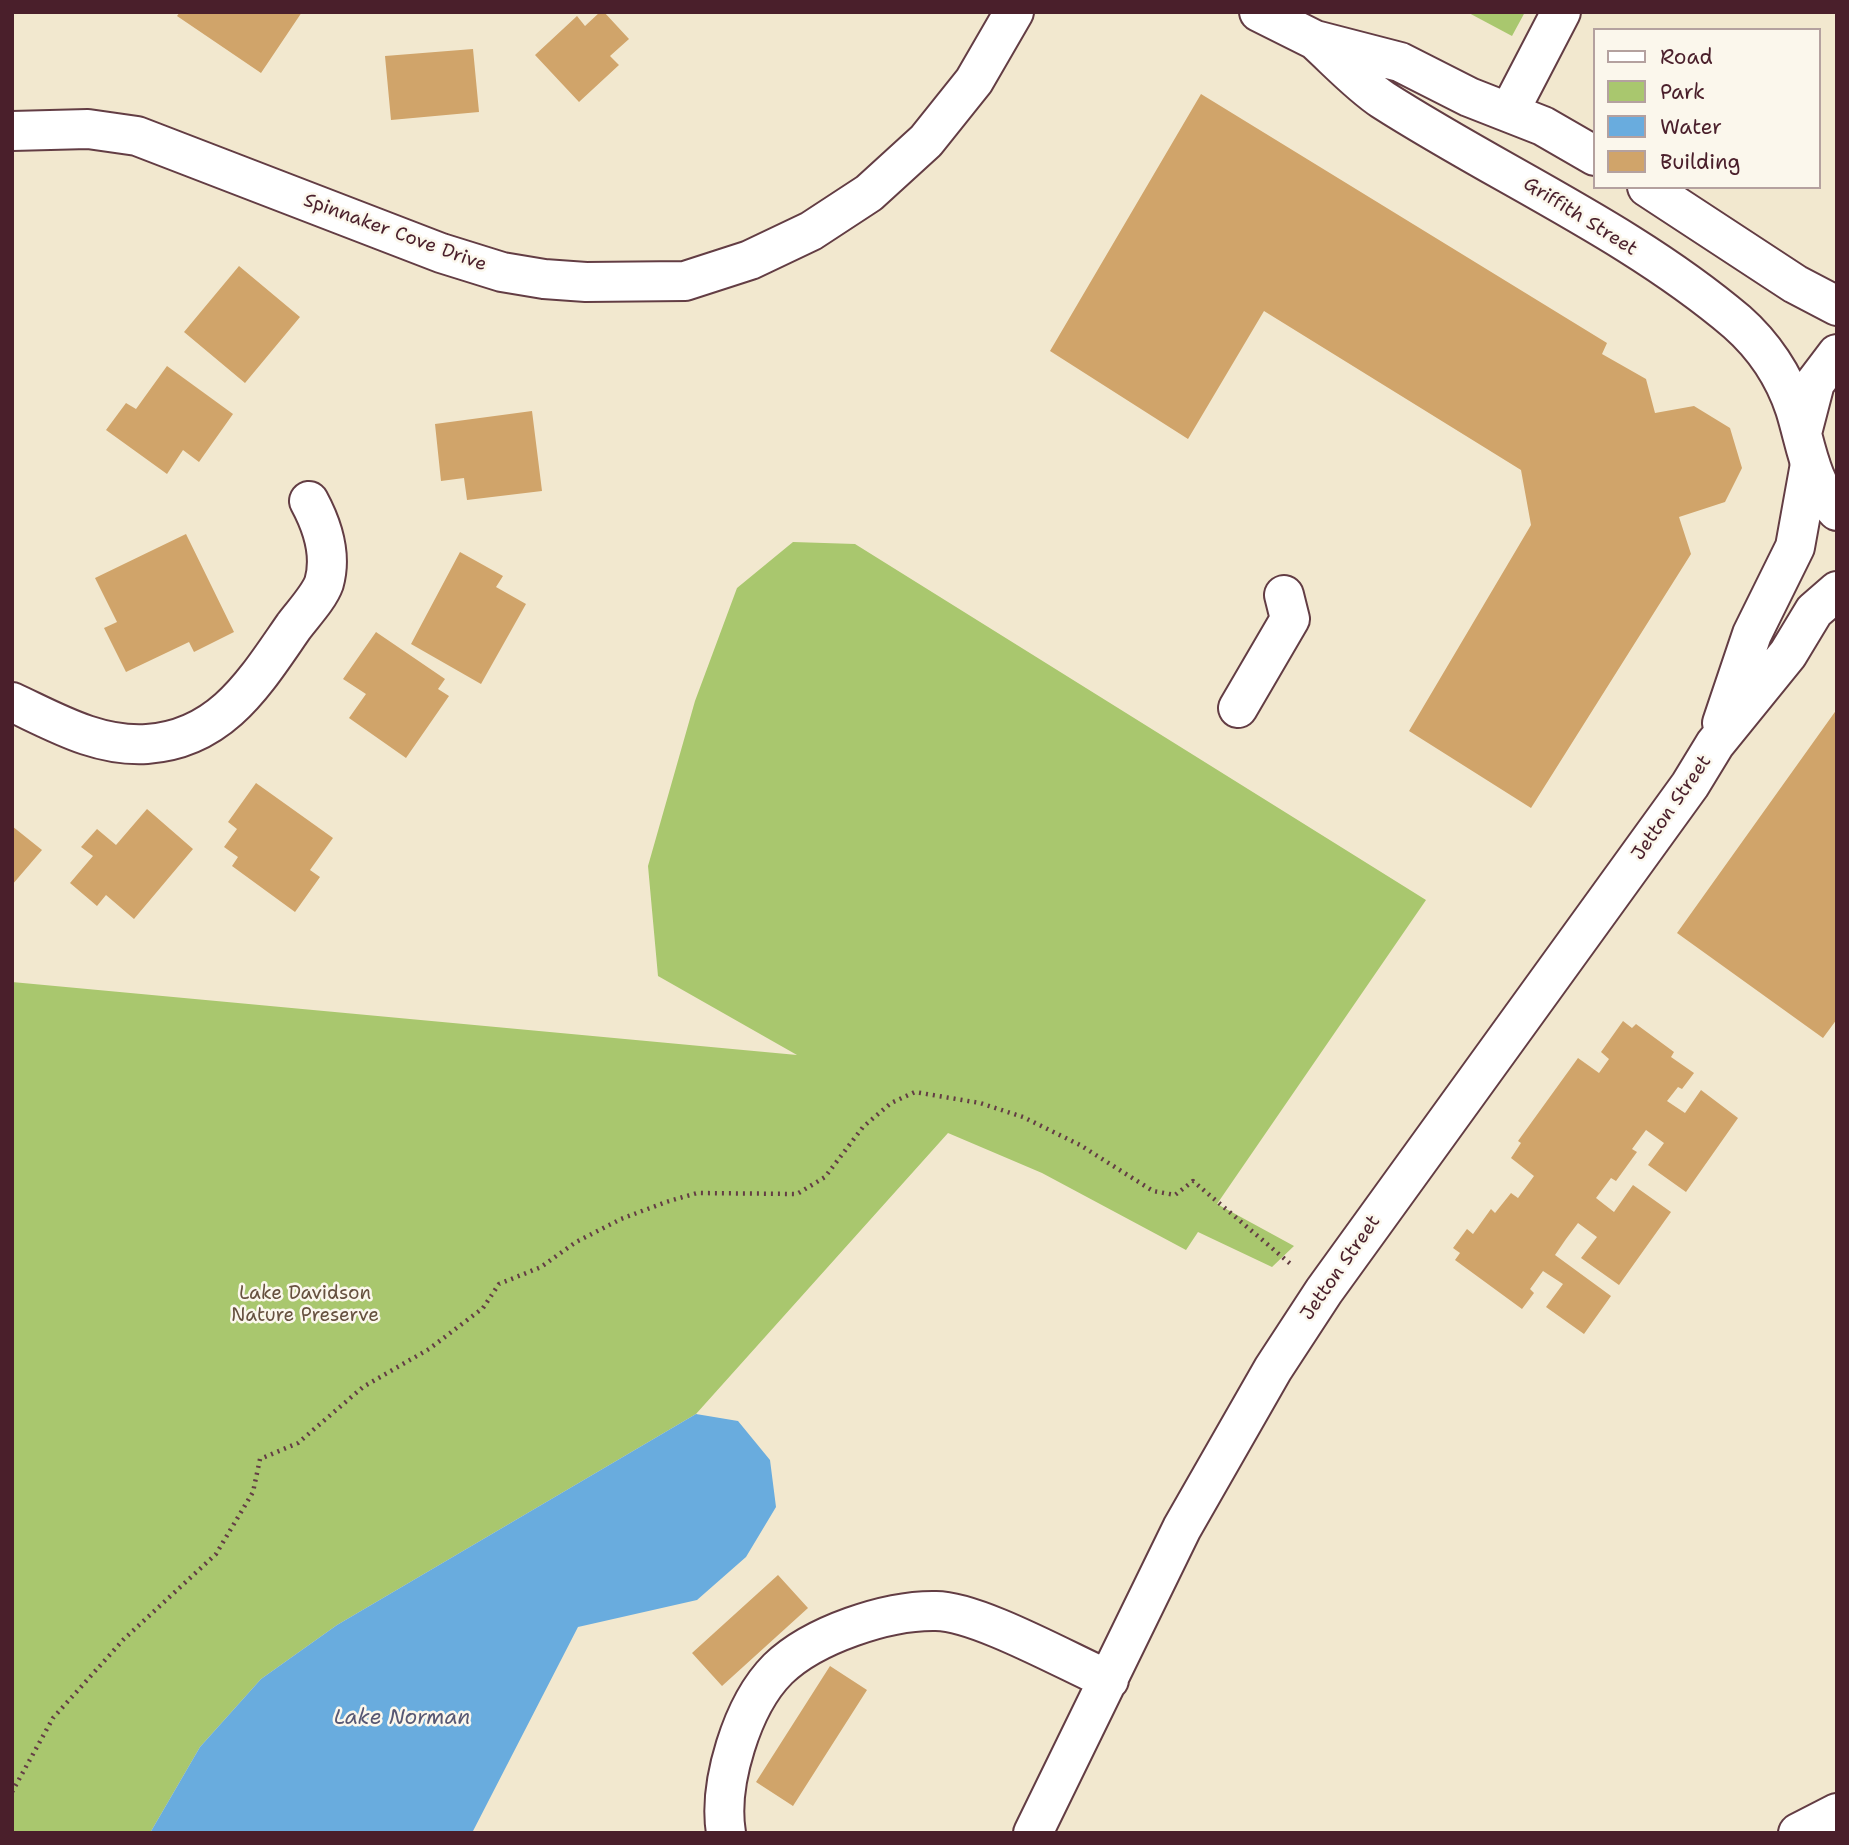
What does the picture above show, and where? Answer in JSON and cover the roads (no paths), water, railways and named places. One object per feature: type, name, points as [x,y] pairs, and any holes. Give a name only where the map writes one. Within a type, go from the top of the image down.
[{"type":"street","name":"Spinnaker Cove Drive","points":[[12,131],[88,129],[137,136],[441,253],[502,272],[586,282],[685,281],[750,260],[811,231],[869,193],[926,141],[974,81],[1014,12]]},
{"type":"street","name":"Griffith Street","points":[[1259,12],[1315,40],[1400,62],[1469,97],[1543,126],[1594,155]]},
{"type":"street","points":[[1508,112],[1561,12]]},
{"type":"street","name":"Griffith Street","points":[[1315,40],[1381,98],[1576,213],[1682,281],[1738,324],[1776,369],[1820,487],[1837,511]]},
{"type":"street","points":[[1650,189],[1795,284],[1837,306]]},
{"type":"street","name":"Jetton Street","points":[[1715,744],[1752,634],[1795,547],[1815,383],[1837,355]]},
{"type":"street","points":[[12,702],[80,734],[118,744],[149,744],[182,736],[218,719],[244,698],[324,584],[327,552],[319,519],[309,501]]},
{"type":"street","name":"Jetton Street","points":[[1033,1833],[1182,1528],[1273,1369],[1324,1290],[1690,785],[1715,744],[1788,654],[1814,611],[1837,591]]},
{"type":"street","points":[[1238,708],[1290,619],[1284,595]]},
{"type":"street","points":[[726,1833],[723,1816],[727,1772],[752,1707],[776,1671],[794,1655],[841,1632],[886,1616],[937,1611],[978,1621],[1109,1680]]},
{"type":"street","points":[[1798,1833],[1837,1812]]},
{"type":"water","name":"Lake Norman","points":[[696,1414],[738,1421],[770,1460],[776,1507],[746,1557],[697,1600],[578,1627],[472,1833],[150,1833],[200,1747],[261,1679],[337,1625]]},
{"type":"park label","name":"Lake Davidson Nature Preserve","points":[[305,1305]]}]
